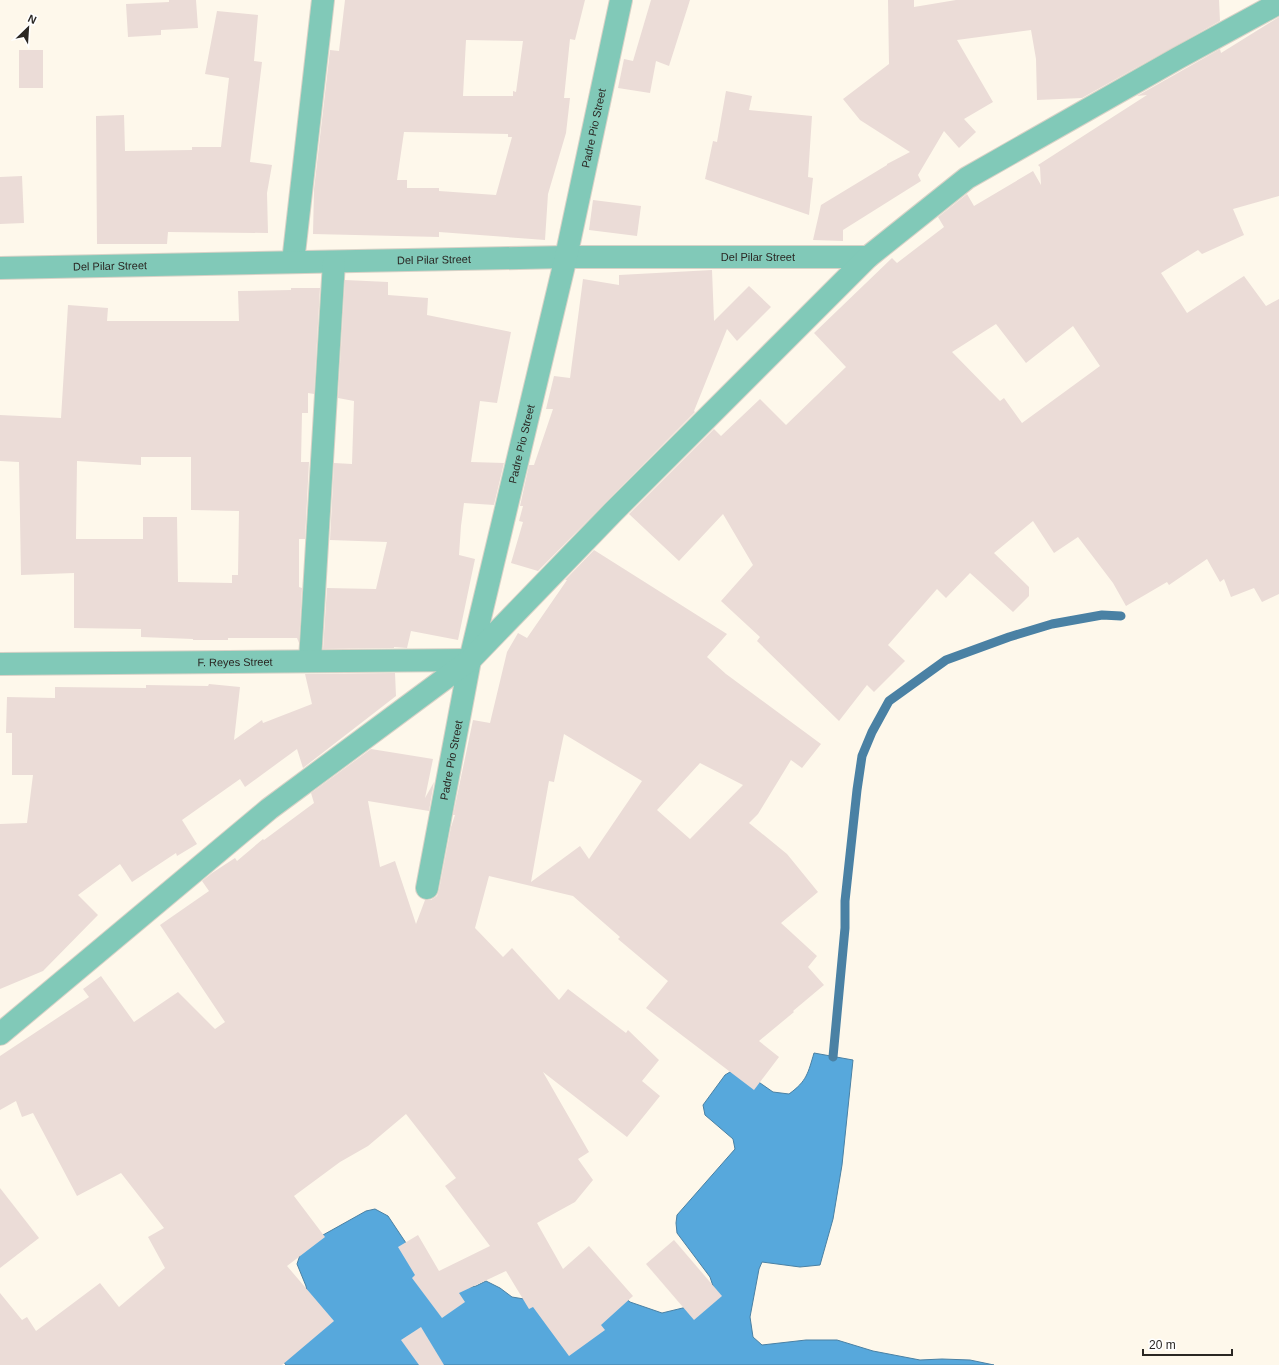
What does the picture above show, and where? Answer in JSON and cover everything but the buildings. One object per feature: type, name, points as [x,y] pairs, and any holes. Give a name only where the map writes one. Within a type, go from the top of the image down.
[{"type":"street","points":[[293,262],[323,0]]},
{"type":"street","name":"Padre Pio Street","points":[[427,888],[470,660],[566,257],[621,0]]},
{"type":"street","points":[[0,1034],[269,809],[470,660],[612,512],[868,257],[967,178],[1178,58],[1279,3]]},
{"type":"street","name":"Del Pilar Street","points":[[0,268],[566,257],[868,257]]},
{"type":"street","points":[[310,660],[334,262]]},
{"type":"street","name":"F. Reyes Street","points":[[0,664],[310,660],[470,660]]},
{"type":"water","points":[[814,1053],[853,1060],[842,1165],[833,1219],[820,1265],[800,1267],[762,1262],[759,1269],[750,1317],[753,1337],[762,1345],[806,1340],[837,1340],[873,1351],[920,1360],[970,1360],[994,1365],[286,1365],[271,1345],[308,1297],[306,1286],[297,1264],[301,1252],[323,1235],[366,1211],[375,1209],[388,1216],[408,1246],[456,1290],[476,1286],[486,1281],[500,1288],[512,1297],[524,1299],[615,1290],[630,1302],[662,1313],[691,1306],[714,1289],[710,1277],[677,1233],[677,1215],[735,1149],[733,1139],[705,1115],[703,1105],[725,1075],[735,1069],[750,1076],[773,1092],[789,1094],[803,1081]]},
{"type":"waterway","points":[[833,1057],[845,928],[845,901],[862,756],[872,732],[889,701],[946,660],[1009,637],[1052,624],[1102,615],[1121,616]]}]
